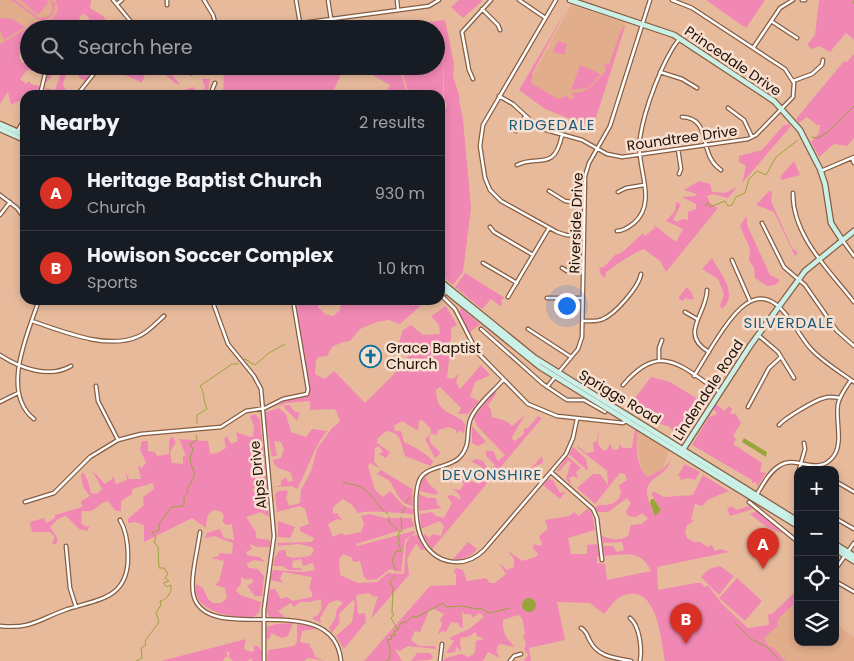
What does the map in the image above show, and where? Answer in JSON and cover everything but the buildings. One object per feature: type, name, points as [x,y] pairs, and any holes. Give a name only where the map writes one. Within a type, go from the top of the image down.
[{"type":"main road","name":"Princedale Drive","points":[[570,0],[680,38],[770,98],[800,130],[821,172],[831,223],[842,240]]},
{"type":"main road","points":[[0,124],[20,133]]},
{"type":"main road","points":[[0,129],[20,138]]},
{"type":"main road","name":"Lindendale Road","points":[[682,451],[758,335],[799,280],[820,258],[854,231]]},
{"type":"main road","name":"Spriggs Road","points":[[445,287],[557,374],[628,420],[682,451]]},
{"type":"main road","name":"Spriggs Road","points":[[557,374],[794,519]]},
{"type":"main road","name":"Spriggs Road","points":[[756,497],[794,523]]},
{"type":"main road","points":[[839,547],[854,561]]},
{"type":"main road","points":[[839,551],[854,556]]},
{"type":"street","points":[[113,0],[130,20]]},
{"type":"street","points":[[117,4],[122,0]]},
{"type":"street","points":[[204,0],[214,20]]},
{"type":"street","points":[[296,0],[299,20]]},
{"type":"street","points":[[328,0],[331,19]]},
{"type":"street","points":[[397,0],[398,10]]},
{"type":"street","points":[[323,20],[429,6],[439,0]]},
{"type":"street","points":[[474,80],[469,72],[462,35],[463,30],[491,0]]},
{"type":"street","points":[[519,0],[544,17]]},
{"type":"street","points":[[556,0],[544,17],[480,136],[486,183],[497,198],[563,235],[584,236]]},
{"type":"street","name":"Riverside Drive","points":[[547,387],[572,357],[582,340],[586,172],[610,126],[650,0]]},
{"type":"street","points":[[672,0],[692,8],[787,70],[794,81],[814,73],[822,65],[823,60]]},
{"type":"street","points":[[753,48],[781,6],[792,0]]},
{"type":"street","points":[[482,10],[498,25],[500,30]]},
{"type":"street","points":[[771,21],[797,38]]},
{"type":"street","points":[[617,231],[625,229],[640,216],[646,200],[640,154],[641,133],[660,72],[680,38]]},
{"type":"street","points":[[660,72],[682,79],[697,88]]},
{"type":"street","points":[[41,90],[45,75]]},
{"type":"street","points":[[81,90],[93,75]]},
{"type":"street","name":"Roundtree Drive","points":[[500,96],[513,104],[539,128],[584,141],[613,156],[678,149],[752,137],[762,131],[783,110],[794,94],[794,81]]},
{"type":"street","points":[[212,90],[215,83]]},
{"type":"street","points":[[728,108],[744,120],[752,137]]},
{"type":"street","points":[[516,131],[517,126],[525,116]]},
{"type":"street","points":[[682,116],[690,118],[699,125],[708,157],[721,170]]},
{"type":"street","points":[[16,132],[20,126]]},
{"type":"street","points":[[517,165],[539,162],[550,158],[559,147],[562,135]]},
{"type":"street","points":[[678,149],[681,167],[679,174]]},
{"type":"street","points":[[821,172],[853,157],[854,163]]},
{"type":"street","points":[[618,192],[624,188],[644,185]]},
{"type":"street","points":[[549,191],[565,201],[584,204]]},
{"type":"street","points":[[793,194],[796,217],[805,237],[854,302]]},
{"type":"street","points":[[0,195],[10,202],[20,213]]},
{"type":"street","points":[[0,214],[10,202]]},
{"type":"street","points":[[762,223],[784,267],[810,291],[815,302],[840,335],[854,346]]},
{"type":"street","points":[[490,227],[494,232],[533,255]]},
{"type":"street","points":[[508,297],[548,228]]},
{"type":"street","name":"Princedale Drive","points":[[842,240],[854,256]]},
{"type":"street","points":[[732,260],[750,301]]},
{"type":"street","points":[[483,263],[517,283]]},
{"type":"street","points":[[562,268],[567,271],[584,271]]},
{"type":"street","points":[[583,321],[601,320],[612,313],[638,283],[641,274]]},
{"type":"street","points":[[445,293],[448,290]]},
{"type":"street","points":[[707,290],[706,304],[694,327],[696,338],[702,348],[709,352]]},
{"type":"street","points":[[547,298],[583,298]]},
{"type":"street","points":[[445,299],[453,307],[477,352],[533,407],[549,414],[576,419],[625,423],[628,420]]},
{"type":"street","points":[[694,376],[739,310],[750,301],[764,300],[778,307],[794,321],[812,350],[852,381],[840,398],[837,451],[830,460],[822,465],[812,466],[789,462],[779,466],[756,497]]},
{"type":"street","points":[[34,419],[26,411],[18,394],[15,376],[37,305]]},
{"type":"street","name":"Alps Drive","points":[[214,305],[228,344],[260,386],[274,536],[263,621],[264,661]]},
{"type":"street","points":[[25,502],[54,492],[90,457],[118,440],[149,433],[216,428],[228,424],[242,412],[262,409],[283,399],[303,396],[308,391],[294,306]]},
{"type":"street","points":[[685,312],[697,319]]},
{"type":"street","points":[[32,321],[84,338],[119,341],[142,335],[164,316]]},
{"type":"street","points":[[481,329],[547,387],[567,400],[584,400],[605,412]]},
{"type":"street","points":[[528,329],[572,357]]},
{"type":"street","points":[[758,335],[781,357],[794,378]]},
{"type":"street","points":[[660,360],[662,340]]},
{"type":"street","points":[[0,355],[18,364],[49,373],[59,372],[71,366]]},
{"type":"street","points":[[748,407],[769,368],[781,357]]},
{"type":"street","points":[[623,385],[640,366],[660,360],[675,364],[720,392]]},
{"type":"street","points":[[504,380],[473,414],[468,444],[462,455],[452,464],[428,471],[420,480],[417,491],[418,518],[422,541],[433,553],[446,561],[459,562],[473,559],[484,550],[569,449],[576,419]]},
{"type":"street","points":[[96,386],[98,401],[118,440]]},
{"type":"street","points":[[0,402],[18,394]]},
{"type":"street","points":[[778,425],[821,398],[832,396],[840,398]]},
{"type":"street","points":[[800,466],[805,449],[804,443]]},
{"type":"street","points":[[551,472],[594,509],[597,518],[602,560]]},
{"type":"street","points":[[839,483],[854,492]]},
{"type":"street","points":[[749,502],[794,539]]},
{"type":"street","points":[[0,626],[26,627],[76,607],[98,602],[114,593],[127,573],[128,550],[120,520]]},
{"type":"street","points":[[839,521],[854,530]]},
{"type":"street","points":[[200,532],[192,584],[196,603],[204,611],[214,615],[263,621],[302,621],[316,625],[324,631],[336,646],[341,661]]},
{"type":"street","points":[[839,563],[854,543]]},
{"type":"street","points":[[66,546],[70,588],[76,607]]},
{"type":"street","points":[[839,583],[854,592]]},
{"type":"street","points":[[630,618],[634,622],[640,642],[640,661]]},
{"type":"street","points":[[582,628],[585,630],[592,645],[601,654],[631,661]]},
{"type":"street","points":[[440,661],[442,644]]},
{"type":"street","points":[[510,661],[514,656],[521,654]]},
{"type":"shaded area","points":[[0,0],[70,0],[77,6],[51,20],[20,20],[20,35],[0,48]]},
{"type":"shaded area","points":[[11,0],[15,0],[39,18],[46,17],[51,13],[52,4],[50,0],[55,3],[53,13],[49,18],[39,20]]},
{"type":"shaded area","points":[[20,0],[47,0],[49,2],[38,15]]},
{"type":"shaded area","points":[[56,0],[91,0],[90,8],[106,20],[89,20],[84,14],[80,16],[79,20],[49,20],[54,17],[58,10]]},
{"type":"shaded area","points":[[459,0],[482,1],[463,18],[451,7]]},
{"type":"shaded area","points":[[706,0],[765,0],[746,28]]},
{"type":"shaded area","points":[[819,0],[854,0],[854,40],[846,33],[830,52],[819,46],[812,49],[807,45],[815,35]]},
{"type":"shaded area","points":[[571,5],[626,23],[588,124],[523,93]]},
{"type":"shaded area","points":[[567,9],[533,72],[531,83],[558,99],[566,96],[571,100],[574,97],[571,93],[583,92],[595,83],[606,71],[604,64],[609,65],[621,30],[625,26],[593,126],[590,127],[545,109],[519,90]]},
{"type":"shaded area","points":[[0,18],[12,19],[20,24],[20,30],[4,40],[0,31]]},
{"type":"shaded area","points":[[445,20],[454,64],[453,76],[460,98],[471,208],[463,272],[453,285],[445,278],[445,108],[447,104],[445,102]]},
{"type":"shaded area","points":[[20,32],[20,75],[23,75],[20,79],[26,84],[29,81],[31,84],[40,86],[39,90],[20,90],[20,100],[11,105],[8,92],[0,104],[0,44]]},
{"type":"shaded area","points":[[558,41],[567,44],[564,55],[553,52]]},
{"type":"shaded area","points":[[854,54],[854,138],[847,146],[834,144],[819,157],[811,142],[819,133],[820,125],[817,125],[807,117],[799,123],[796,119],[844,61],[847,62]]},
{"type":"shaded area","points":[[580,65],[601,74],[588,88],[571,90]]},
{"type":"shaded area","points":[[47,75],[52,75],[46,83]]},
{"type":"shaded area","points":[[60,75],[66,75],[63,85],[66,90],[55,90]]},
{"type":"shaded area","points":[[78,75],[91,75],[84,83],[84,80],[79,78]]},
{"type":"shaded area","points":[[125,75],[145,75],[142,83]]},
{"type":"shaded area","points":[[166,75],[173,75],[180,85]]},
{"type":"shaded area","points":[[224,75],[340,75],[334,90],[223,90]]},
{"type":"shaded area","points":[[372,75],[402,75],[406,90],[387,90],[390,85]]},
{"type":"shaded area","points":[[403,75],[443,75],[443,90],[407,89]]},
{"type":"shaded area","points":[[202,79],[210,79],[208,90],[202,90],[205,88]]},
{"type":"shaded area","points":[[193,87],[196,90],[184,90]]},
{"type":"shaded area","points":[[789,124],[791,126],[742,183],[746,166],[739,162],[739,156],[762,150],[784,125]]},
{"type":"shaded area","points":[[794,161],[800,175],[782,180],[780,177]]},
{"type":"shaded area","points":[[699,181],[710,184],[712,192],[725,193],[737,187],[728,198],[713,194],[707,196],[710,203],[718,208],[666,272],[661,262],[644,249],[606,272],[605,278],[601,275],[599,268],[604,267],[615,255],[643,233],[645,236],[655,228],[654,225],[676,242],[683,229],[666,221],[675,211],[676,202],[681,204],[673,220],[678,222],[682,219],[688,220],[688,212],[696,209],[696,204],[682,197],[695,196],[697,194],[684,190]]},
{"type":"shaded area","points":[[770,190],[772,193],[771,201],[792,248],[798,253],[795,256],[774,212],[756,205]]},
{"type":"shaded area","points":[[747,216],[747,225],[770,275],[780,280],[775,285],[767,286],[755,278],[754,268],[749,260],[750,249],[740,226]]},
{"type":"shaded area","points":[[712,258],[724,277],[729,290],[727,303],[722,309],[720,306],[724,294],[718,279],[702,269]]},
{"type":"shaded area","points":[[465,273],[505,298],[501,300],[502,305],[500,306],[491,299],[482,309],[455,287]]},
{"type":"shaded area","points":[[687,287],[692,293],[694,300],[685,298],[683,301],[678,298]]},
{"type":"shaded area","points":[[297,305],[319,305],[318,307],[325,314],[333,316],[339,311],[341,305],[421,305],[400,324],[389,320],[377,322],[360,329],[350,341],[332,347],[327,356],[319,357],[316,360],[315,374],[325,379],[334,371],[365,403],[407,361],[408,352],[399,342],[403,330],[411,325],[423,335],[440,334],[439,325],[431,316],[446,306],[457,325],[451,328],[451,340],[444,350],[444,355],[456,354],[465,340],[469,348],[449,361],[447,378],[453,379],[459,373],[456,382],[460,389],[481,365],[490,375],[475,382],[470,397],[479,401],[468,414],[458,414],[461,408],[440,387],[436,390],[441,407],[462,420],[465,425],[464,434],[460,430],[457,434],[456,430],[449,427],[438,430],[437,435],[431,434],[429,437],[431,444],[441,453],[435,458],[425,439],[431,433],[431,429],[422,420],[419,421],[418,431],[402,421],[394,426],[395,431],[401,431],[404,442],[420,450],[433,461],[431,466],[405,456],[398,436],[391,432],[386,431],[377,439],[377,443],[390,452],[386,458],[379,454],[383,452],[379,446],[375,448],[374,461],[379,468],[370,463],[368,466],[375,490],[383,497],[390,491],[404,506],[413,509],[413,514],[358,513],[352,505],[343,499],[333,507],[333,514],[337,513],[342,520],[337,519],[328,524],[333,537],[341,533],[346,535],[361,532],[364,524],[361,516],[370,514],[385,518],[411,518],[415,526],[356,544],[357,546],[414,531],[415,533],[405,540],[401,572],[390,569],[377,579],[367,580],[364,577],[360,561],[354,562],[351,557],[343,554],[339,559],[340,575],[358,583],[377,582],[388,573],[404,574],[406,543],[411,536],[417,535],[425,550],[421,550],[417,544],[415,545],[407,559],[409,575],[371,619],[378,596],[374,597],[369,593],[356,595],[358,614],[365,613],[366,622],[344,649],[336,636],[352,622],[355,603],[353,600],[339,614],[340,622],[332,633],[329,628],[335,619],[337,609],[343,603],[338,600],[329,603],[320,618],[321,623],[313,619],[313,617],[317,616],[321,610],[321,599],[300,602],[294,607],[291,603],[278,611],[285,617],[270,619],[266,609],[270,589],[275,589],[281,599],[287,597],[293,601],[312,597],[312,592],[309,589],[312,577],[283,572],[280,579],[284,583],[270,580],[273,570],[303,572],[315,570],[313,563],[303,566],[301,559],[293,561],[292,565],[293,568],[301,568],[302,570],[289,570],[282,566],[273,566],[275,557],[280,550],[286,550],[286,556],[293,558],[310,556],[314,550],[312,547],[299,544],[278,546],[277,543],[312,542],[314,538],[300,531],[300,527],[309,524],[305,509],[300,506],[277,512],[275,494],[278,491],[286,490],[288,492],[286,498],[289,506],[300,503],[301,490],[311,471],[317,449],[332,428],[340,422],[336,410],[310,410],[310,401],[287,403],[274,408],[288,399],[305,397],[310,392],[299,331]]},
{"type":"shaded area","points":[[461,308],[480,324],[471,331],[470,336],[459,313]]},
{"type":"shaded area","points":[[651,377],[670,382],[706,404],[681,438],[668,426],[648,421],[628,407]]},
{"type":"shaded area","points":[[495,391],[496,394],[488,405],[492,417],[506,421],[512,426],[525,415],[513,435],[512,439],[515,441],[524,434],[524,429],[528,428],[538,416],[542,418],[432,549],[423,536],[425,534],[429,538],[433,534],[441,536],[444,526],[439,521],[421,529],[420,514],[432,512],[436,516],[444,518],[452,503],[447,496],[452,495],[461,500],[459,494],[453,489],[460,490],[464,484],[449,469],[457,467],[465,479],[479,484],[488,474],[480,466],[465,458],[472,461],[476,459],[483,461],[489,471],[495,465],[487,457],[485,451],[493,451],[498,461],[505,455],[478,427],[473,418]]},
{"type":"shaded area","points":[[716,404],[724,411],[729,406],[732,409],[730,414],[736,414],[741,423],[733,436],[736,439],[733,444],[762,463],[760,472],[766,473],[757,487],[756,482],[752,483],[752,480],[692,445],[709,417],[717,414],[713,408]]},
{"type":"shaded area","points":[[289,405],[294,411],[300,413],[297,421],[283,406]]},
{"type":"shaded area","points":[[279,408],[286,414],[291,432],[306,437],[312,429],[327,431],[318,445],[297,489],[292,486],[275,487],[281,485],[281,481],[286,477],[288,482],[293,481],[291,473],[278,468],[274,464],[273,460],[281,458],[284,449],[281,442],[274,441],[277,455],[272,457],[266,424],[266,412]]},
{"type":"shaded area","points":[[255,414],[260,420],[267,491],[258,486],[252,489],[258,495],[266,496],[269,517],[261,512],[246,517],[256,532],[256,538],[270,540],[270,547],[257,547],[249,544],[252,549],[246,552],[247,555],[259,557],[265,562],[254,560],[246,564],[249,568],[258,569],[264,576],[262,596],[255,596],[247,586],[254,582],[251,578],[246,580],[241,577],[241,584],[236,590],[240,595],[261,602],[259,612],[254,617],[236,617],[216,612],[200,601],[196,594],[196,584],[203,588],[208,599],[213,603],[221,603],[227,598],[225,588],[215,585],[219,581],[224,561],[211,558],[219,556],[219,553],[232,554],[233,543],[214,536],[205,538],[207,533],[220,529],[224,538],[234,540],[232,524],[226,525],[222,521],[224,517],[222,512],[215,510],[210,513],[206,528],[192,518],[144,542],[144,525],[135,522],[128,523],[128,519],[144,505],[143,497],[154,489],[153,483],[132,489],[132,494],[121,501],[121,511],[116,511],[108,501],[94,510],[82,511],[81,523],[86,527],[90,526],[87,531],[79,529],[66,516],[58,519],[50,527],[58,539],[56,544],[52,544],[55,537],[50,532],[32,532],[30,522],[44,518],[46,523],[55,518],[55,515],[82,507],[81,501],[90,496],[83,487],[81,475],[83,472],[91,493],[97,494],[102,489],[92,470],[105,484],[113,476],[116,484],[127,480],[126,472],[129,479],[141,479],[138,466],[142,468],[146,462],[140,450],[142,441],[148,441],[148,451],[155,452],[157,456],[169,454],[169,441],[172,436],[176,442],[170,452],[172,463],[183,464],[183,456],[186,456],[179,439],[208,441],[210,454],[217,453],[226,448],[224,439],[227,436],[231,444],[238,441],[236,432],[250,437],[253,436],[254,426],[250,416]]},
{"type":"shaded area","points":[[472,426],[486,442],[478,446],[472,443]]},
{"type":"shaded area","points":[[599,427],[598,444],[603,451],[608,449],[610,443],[613,450],[619,449],[619,444],[623,448],[632,448],[635,429],[637,429],[639,461],[643,473],[647,477],[663,469],[671,460],[667,468],[648,485],[649,502],[655,515],[661,510],[652,495],[653,491],[664,497],[693,495],[703,475],[729,491],[709,499],[702,506],[695,504],[691,520],[694,521],[687,525],[685,531],[687,538],[694,542],[700,542],[708,547],[712,545],[715,551],[720,549],[729,552],[657,567],[658,590],[696,583],[701,583],[705,587],[708,585],[722,604],[748,628],[769,625],[768,614],[772,614],[794,593],[794,604],[778,619],[777,626],[764,638],[768,646],[774,648],[785,661],[665,661],[655,614],[642,596],[632,594],[618,598],[604,614],[590,603],[557,602],[565,640],[529,648],[531,661],[524,661],[528,655],[524,649],[526,643],[523,636],[525,634],[522,618],[518,615],[503,620],[503,629],[515,647],[499,644],[496,651],[500,658],[488,652],[483,661],[443,661],[446,658],[461,654],[469,657],[475,653],[476,641],[484,639],[477,636],[475,632],[470,636],[460,638],[461,651],[456,646],[455,652],[446,653],[454,641],[449,638],[469,629],[484,617],[480,613],[472,618],[471,614],[464,614],[462,611],[463,628],[458,623],[451,622],[446,632],[442,631],[437,635],[442,624],[440,620],[444,614],[434,609],[429,611],[420,632],[415,631],[411,640],[419,646],[435,646],[436,649],[408,646],[400,651],[395,650],[402,661],[364,661],[430,586],[456,585],[456,573],[453,573],[456,568],[463,570],[467,581],[486,578],[490,583],[495,583],[506,574],[499,563],[507,570],[514,567],[514,559],[507,550],[522,561],[536,557],[538,554],[533,548],[534,544],[540,546],[542,544],[539,536],[548,529],[545,520],[569,516],[574,512],[579,516],[588,508],[592,514],[595,530],[568,538],[571,554],[587,554],[587,545],[597,544],[600,555],[597,557],[597,563],[605,564],[607,580],[651,571],[642,559],[631,554],[604,556],[603,546],[613,546],[617,552],[624,550],[622,542],[603,543],[602,536],[615,539],[624,538],[628,536],[631,525],[641,524],[648,519],[642,513],[636,517],[628,516],[626,512],[631,503],[627,498],[608,512],[597,512],[595,508],[598,505],[609,504],[618,500],[621,493],[619,485],[627,480],[625,474],[620,473],[595,504],[577,488],[593,474],[600,474],[608,485],[607,471],[578,448],[577,445],[586,453],[594,452],[593,443],[597,441]]},
{"type":"shaded area","points":[[637,429],[669,451],[663,469],[646,478],[641,467],[636,440]]},
{"type":"shaded area","points":[[744,438],[767,452],[766,457],[742,442]]},
{"type":"shaded area","points":[[573,447],[586,459],[588,471],[569,454]]},
{"type":"shaded area","points":[[542,456],[543,463],[533,468],[527,478],[521,481],[521,479]]},
{"type":"shaded area","points":[[567,456],[581,468],[576,472],[578,479],[574,476],[569,478],[572,486],[566,479],[571,462],[568,461],[560,471],[557,471]]},
{"type":"shaded area","points":[[685,464],[700,472],[695,480],[688,478],[680,480],[681,478],[678,475]]},
{"type":"shaded area","points":[[381,470],[412,489],[413,506],[405,503],[391,483],[377,474]]},
{"type":"shaded area","points":[[425,476],[428,483],[438,492],[436,495],[420,491],[421,482]]},
{"type":"shaded area","points":[[548,479],[553,480],[560,493],[566,491],[560,499],[543,485]]},
{"type":"shaded area","points":[[419,494],[428,498],[436,498],[437,504],[441,508],[419,511]]},
{"type":"shaded area","points":[[651,499],[654,499],[661,510],[655,516],[650,503]]},
{"type":"shaded area","points":[[731,506],[737,510],[749,506],[753,509],[730,516],[727,509]]},
{"type":"shaded area","points":[[759,510],[783,534],[765,526],[750,514]]},
{"type":"shaded area","points":[[278,521],[295,527],[290,538],[278,537]]},
{"type":"shaded area","points":[[468,542],[477,549],[475,552],[464,559],[453,559]]},
{"type":"shaded area","points":[[720,566],[734,576],[719,595],[701,577],[709,569]]},
{"type":"shaded area","points":[[737,578],[762,601],[745,621],[719,598]]},
{"type":"shaded area","points":[[529,598],[534,600],[536,605],[534,610],[529,612],[524,610],[522,605],[524,600]]},
{"type":"shaded area","points":[[794,603],[794,646],[839,646],[839,626],[854,637],[854,661],[779,661],[757,639]]},
{"type":"shaded area","points":[[293,623],[288,636],[282,638],[271,633],[270,639],[265,639],[267,627],[276,624]]},
{"type":"shaded area","points":[[297,624],[315,629],[302,631],[300,642],[311,644],[309,646],[313,650],[315,657],[325,661],[308,658],[304,661],[267,661],[268,650],[294,646],[297,642]]},
{"type":"shaded area","points":[[246,639],[244,649],[251,652],[254,651],[254,646],[258,646],[262,652],[261,661],[252,661],[252,658],[247,661],[233,661],[229,657],[230,653],[226,651],[228,657],[225,657],[223,661],[161,661]]},
{"type":"shaded area","points":[[417,653],[430,653],[433,657],[430,660],[411,661]]},
{"type":"waterway","points":[[853,0],[854,4]]},
{"type":"waterway","points":[[812,137],[818,138],[828,132],[854,106]]},
{"type":"waterway","points":[[705,205],[708,203],[710,207],[725,201],[728,206],[732,205],[736,197],[745,193],[749,179],[757,171],[766,175],[776,157],[798,140]]},
{"type":"waterway","points":[[242,360],[245,359],[255,365],[269,353],[285,344]]},
{"type":"waterway","points":[[197,423],[197,415],[207,409],[200,386],[232,364],[238,364]]},
{"type":"waterway","points":[[136,661],[142,658],[141,648],[146,645],[145,641],[159,622],[156,613],[161,605],[160,601],[167,597],[171,588],[171,585],[167,587],[163,583],[169,581],[165,578],[168,574],[164,568],[159,568],[158,547],[154,542],[156,537],[152,532],[159,530],[159,524],[171,507],[184,506],[184,497],[188,493],[187,489],[194,476],[190,458],[193,449],[190,444],[197,440],[196,435]]},
{"type":"waterway","points":[[343,482],[364,489],[388,514]]},
{"type":"waterway","points":[[406,503],[409,498]]},
{"type":"waterway","points":[[402,513],[405,507]]},
{"type":"waterway","points":[[389,517],[389,522],[399,531]]},
{"type":"waterway","points":[[396,571],[392,560],[396,551],[401,551],[398,542],[400,539],[398,537],[399,532],[402,531],[401,517]]},
{"type":"waterway","points":[[386,661],[390,659],[390,648],[387,640],[392,639],[391,635],[395,636],[394,632],[398,630],[391,618],[394,615],[392,613],[393,588],[390,582],[395,576]]},
{"type":"waterway","points":[[398,629],[401,623],[406,622],[413,616],[417,617],[443,603],[446,607],[480,608],[490,613],[510,608]]},
{"type":"waterway","points":[[735,623],[751,639],[767,647],[780,661]]},
{"type":"place","name":"Grace Baptist Church","points":[[370,356]]},
{"type":"place","name":"Heritage Baptist Church","points":[[763,569]]},
{"type":"place","name":"Howison Soccer Complex","points":[[686,644]]},
{"type":"district","name":"RIDGEDALE","points":[[552,124]]},
{"type":"district","name":"SILVERDALE","points":[[789,322]]},
{"type":"district","name":"DEVONSHIRE","points":[[492,474]]}]
